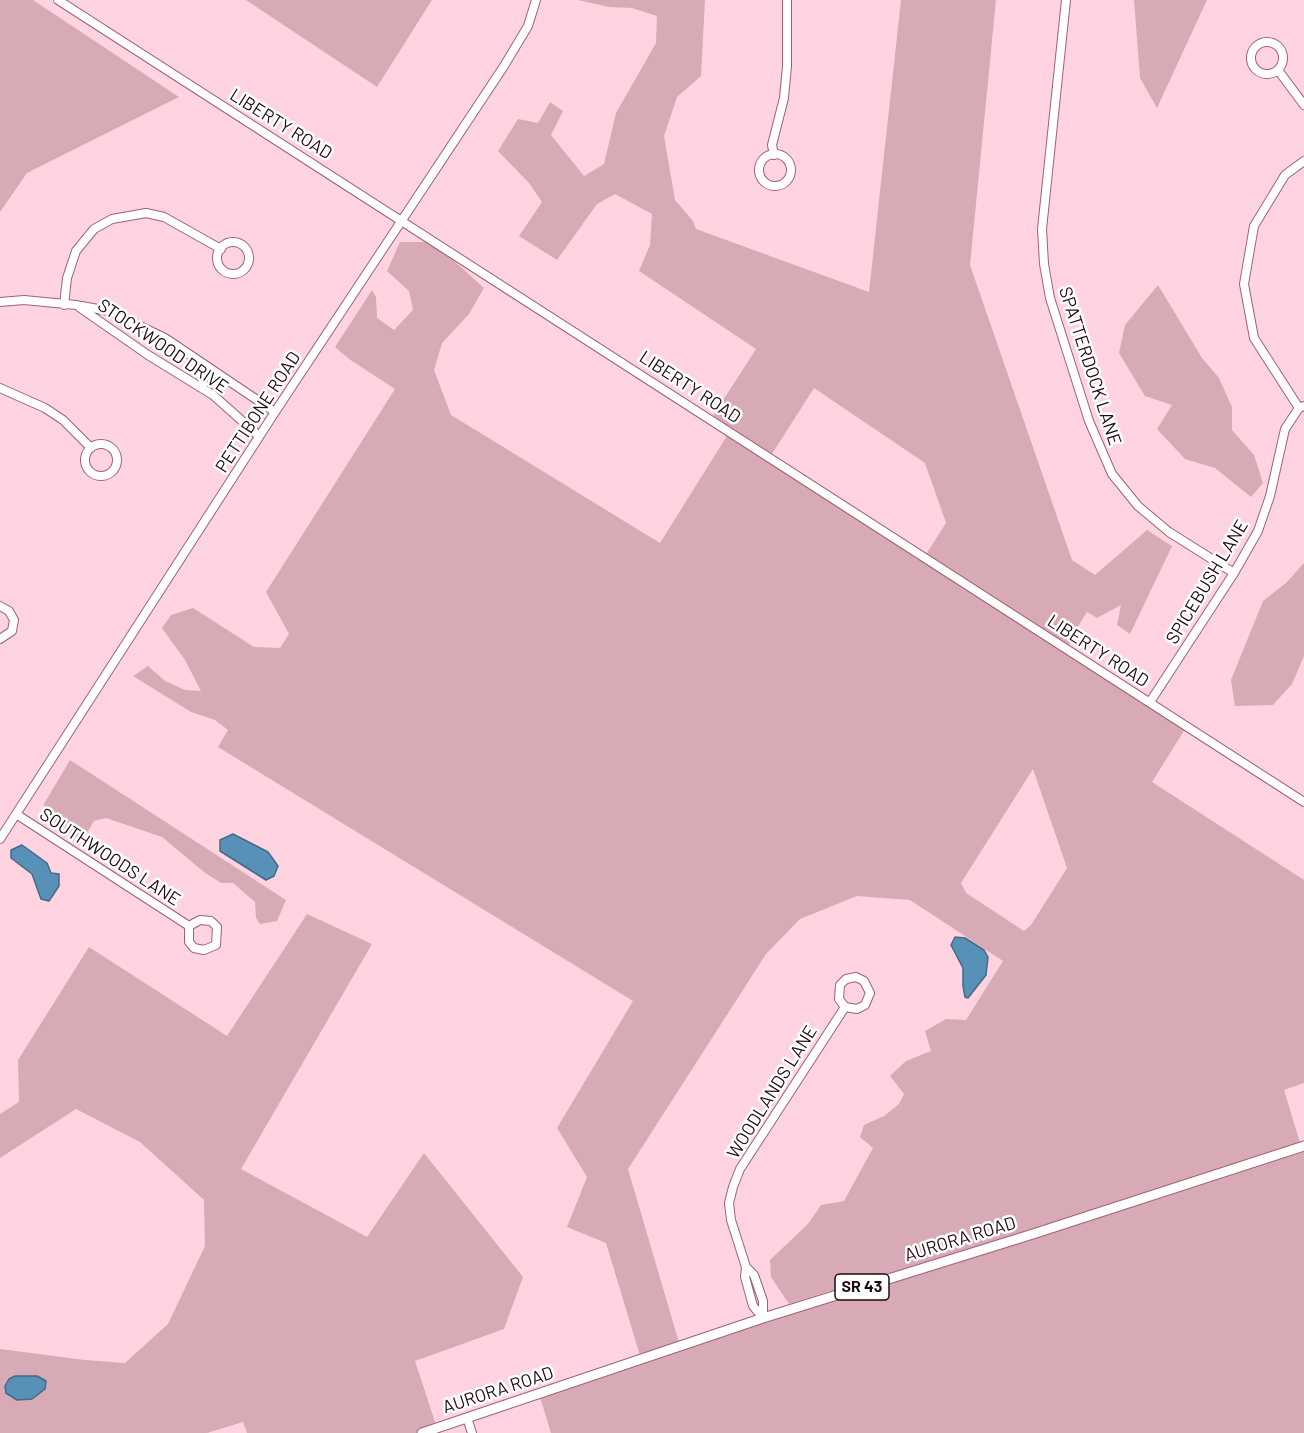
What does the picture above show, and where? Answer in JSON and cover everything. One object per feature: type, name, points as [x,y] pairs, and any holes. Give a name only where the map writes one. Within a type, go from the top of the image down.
[{"type":"main road","name":"AURORA ROAD","points":[[422,1433],[763,1318],[1304,1146]]},
{"type":"street","name":"LIBERTY ROAD","points":[[58,0],[403,219],[1304,802]]},
{"type":"street","name":"PETTIBONE ROAD","points":[[0,839],[259,436],[504,66],[528,26],[536,0]]},
{"type":"street","points":[[774,155],[772,145],[781,112],[786,75],[787,0]]},
{"type":"street","name":"SPATTERDOCK LANE","points":[[1066,0],[1042,229],[1044,264],[1050,298],[1089,421],[1112,474],[1138,506],[1169,532],[1234,573]]},
{"type":"street","points":[[1268,42],[1276,45],[1282,56],[1278,70],[1270,74],[1257,72],[1251,64],[1252,50],[1259,44],[1268,42]]},
{"type":"street","points":[[1278,70],[1304,105]]},
{"type":"street","points":[[774,155],[785,158],[791,168],[786,182],[778,186],[766,184],[759,170],[761,162],[774,155]]},
{"type":"street","points":[[1302,407],[1254,338],[1244,284],[1254,226],[1285,175],[1304,161]]},
{"type":"street","points":[[64,305],[67,278],[76,251],[94,230],[112,219],[146,213],[164,217],[220,249]]},
{"type":"street","points":[[229,243],[240,243],[248,250],[247,266],[240,273],[225,271],[219,263],[220,249],[229,243]]},
{"type":"street","name":"STOCKWOOD DRIVE","points":[[0,302],[24,300],[109,311],[165,338],[275,412]]},
{"type":"street","name":"STOCKWOOD DRIVE","points":[[76,305],[148,355],[204,389],[259,436]]},
{"type":"street","points":[[204,389],[203,376],[208,372],[215,372]]},
{"type":"street","points":[[0,388],[54,414],[91,448]]},
{"type":"street","name":"SPICEBUSH LANE","points":[[1150,702],[1234,573],[1258,531],[1285,429],[1302,407]]},
{"type":"street","points":[[101,444],[115,452],[117,463],[112,472],[102,476],[89,471],[86,456],[91,448],[101,444]]},
{"type":"street","points":[[0,606],[9,610],[14,620],[12,631],[0,639]]},
{"type":"street","name":"SOUTHWOODS LANE","points":[[16,814],[189,926]]},
{"type":"street","name":"SOUTHWOODS LANE","points":[[200,920],[211,921],[217,927],[216,945],[204,950],[194,948],[189,942],[189,926],[200,920]]},
{"type":"street","points":[[856,977],[864,981],[870,993],[865,1005],[857,1009],[845,1007],[839,999],[840,985],[846,979],[856,977]]},
{"type":"street","name":"WOODLANDS LANE","points":[[763,1318],[753,1305],[745,1277],[746,1267],[731,1220],[729,1203],[740,1169],[845,1007]]},
{"type":"street","points":[[466,1418],[472,1433]]},
{"type":"shaded area","points":[[0,0],[33,0],[179,97],[27,173],[0,212]]},
{"type":"shaded area","points":[[246,0],[432,0],[377,87]]},
{"type":"shaded area","points":[[578,0],[705,0],[701,76],[677,97],[664,136],[675,200],[693,221],[696,229],[869,292],[901,0],[996,0],[970,265],[1072,560],[1095,575],[1147,530],[1172,546],[1130,634],[1117,625],[1121,605],[1097,618],[1087,612],[1071,638],[1068,650],[1187,726],[1152,782],[1304,880],[1304,1083],[1284,1090],[1301,1146],[1304,1146],[1304,1433],[551,1433],[539,1394],[641,1359],[606,1243],[567,1227],[587,1177],[557,1128],[633,1001],[218,747],[228,730],[215,720],[191,712],[133,676],[148,666],[165,681],[185,690],[201,691],[185,660],[162,628],[171,615],[193,608],[254,647],[280,648],[289,634],[266,592],[395,389],[349,359],[335,347],[372,290],[376,297],[377,318],[394,330],[413,310],[409,291],[387,271],[400,242],[425,242],[443,251],[484,288],[469,314],[442,343],[434,370],[451,415],[660,543],[730,431],[711,419],[756,349],[639,271],[650,245],[652,214],[615,194],[597,204],[557,260],[519,236],[542,202],[529,183],[498,151],[518,119],[538,123],[550,102],[563,111],[551,135],[584,176],[604,164],[616,113],[656,43],[657,16],[632,8],[609,7]],"holes":[[[814,388],[925,463],[946,523],[925,556],[770,457]],[[1033,769],[1067,868],[1031,925],[1024,931],[966,893],[961,883]],[[857,896],[910,900],[1003,961],[966,1020],[946,1019],[925,1031],[931,1051],[906,1061],[890,1076],[904,1094],[899,1104],[884,1116],[864,1125],[860,1137],[873,1148],[844,1201],[821,1205],[808,1224],[770,1260],[771,1277],[789,1304],[830,1291],[832,1296],[680,1346],[628,1169],[766,954],[800,919]]]},
{"type":"shaded area","points":[[1134,0],[1207,0],[1157,108],[1140,78]]},
{"type":"shaded area","points":[[1158,285],[1202,358],[1219,378],[1232,407],[1232,430],[1254,455],[1263,483],[1251,497],[1215,468],[1185,459],[1157,429],[1172,405],[1145,396],[1119,353],[1125,325]]},
{"type":"shaded area","points":[[1304,563],[1304,656],[1292,684],[1273,705],[1235,706],[1231,680],[1263,601],[1286,583]]},
{"type":"shaded area","points":[[70,760],[286,900],[277,921],[260,924],[256,918],[255,902],[233,883],[221,883],[204,872],[162,837],[106,818],[94,821],[82,841],[47,818],[44,804]]},
{"type":"shaded area","points":[[307,914],[372,944],[241,1169],[367,1237],[424,1153],[523,1277],[504,1329],[415,1361],[437,1428],[422,1433],[247,1433],[243,1422],[207,1433],[0,1433],[0,1349],[125,1363],[168,1324],[205,1246],[204,1200],[140,1142],[76,1109],[0,1158],[0,1114],[19,1102],[18,1060],[89,947],[227,1036]]},
{"type":"water","points":[[233,834],[268,852],[278,866],[274,876],[266,880],[220,851],[220,840]]},
{"type":"water","points":[[22,845],[47,863],[51,873],[59,874],[59,886],[49,901],[41,899],[32,874],[11,858],[11,850]]},
{"type":"water","points":[[955,937],[965,938],[984,950],[988,957],[986,975],[968,998],[965,997],[963,986],[963,968],[951,945]]},
{"type":"water","points":[[15,1376],[37,1376],[46,1381],[45,1389],[32,1399],[17,1400],[6,1393],[5,1386],[9,1379]]}]
